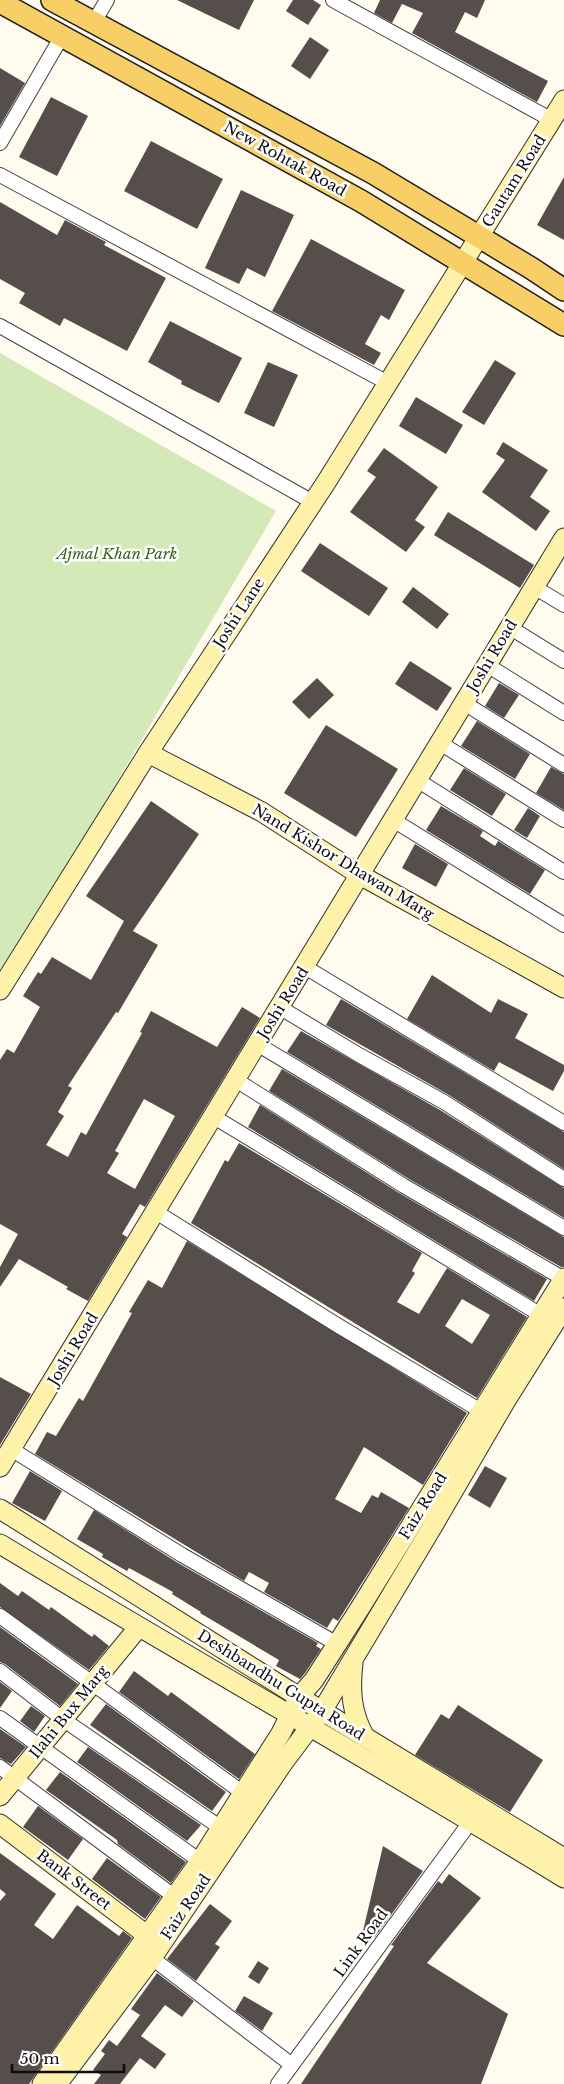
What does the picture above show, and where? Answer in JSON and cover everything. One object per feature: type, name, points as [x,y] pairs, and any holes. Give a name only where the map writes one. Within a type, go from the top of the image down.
[{"type":"main road","name":"New Rohtak Road","points":[[52,0],[373,173],[564,290]]},
{"type":"main road","name":"New Rohtak Road","points":[[0,2],[361,201],[564,325]]},
{"type":"street","points":[[94,22],[107,0]]},
{"type":"street","points":[[333,0],[552,120]]},
{"type":"street","points":[[0,143],[62,36]]},
{"type":"street","name":"Gautam Road","points":[[480,237],[564,100]]},
{"type":"street","points":[[0,175],[388,383]]},
{"type":"street","name":"Joshi Lane","points":[[0,990],[148,753],[311,501],[327,480],[480,237]]},
{"type":"street","points":[[0,326],[311,501]]},
{"type":"street","name":"Joshi Road","points":[[0,1467],[305,967],[509,627],[562,547]]},
{"type":"street","points":[[534,587],[564,605]]},
{"type":"street","points":[[509,627],[564,661]]},
{"type":"street","points":[[487,665],[564,713]]},
{"type":"street","points":[[464,703],[564,765]]},
{"type":"street","points":[[440,743],[564,820]]},
{"type":"street","name":"Nand Kishor Dhawan Marg","points":[[148,753],[262,812],[360,875],[564,988]]},
{"type":"street","points":[[417,780],[564,872]]},
{"type":"street","points":[[393,820],[564,925]]},
{"type":"street","points":[[305,967],[564,1124]]},
{"type":"street","points":[[279,1007],[359,1055],[444,1102],[564,1179]]},
{"type":"street","points":[[257,1044],[564,1228]]},
{"type":"street","points":[[236,1080],[404,1186],[564,1278]]},
{"type":"street","points":[[214,1117],[541,1315]]},
{"type":"street","points":[[156,1212],[345,1330],[481,1411]]},
{"type":"street","name":"Faiz Road","points":[[42,2084],[200,1861],[281,1733],[300,1697],[337,1644],[564,1278]]},
{"type":"street","name":"Faiz Road","points":[[58,2084],[152,1958],[283,1763],[322,1711],[505,1402],[564,1308]]},
{"type":"street","points":[[11,1449],[182,1555],[337,1644]]},
{"type":"street","name":"Deshbandhu Gupta Road","points":[[0,1509],[322,1711],[564,1858]]},
{"type":"street","name":"Deshbandhu Gupta Road","points":[[0,1544],[138,1628],[291,1714],[564,1878]]},
{"type":"street","points":[[0,1616],[243,1793]]},
{"type":"street","name":"Ilahi Bux Marg","points":[[0,1796],[138,1628]]},
{"type":"street","points":[[353,1658],[352,1705],[365,1737]]},
{"type":"street","points":[[0,1671],[64,1720],[221,1828]]},
{"type":"street","points":[[0,1718],[200,1861]]},
{"type":"street","points":[[0,1767],[175,1897]]},
{"type":"street","name":"Link Road","points":[[278,2084],[471,1821]]},
{"type":"street","name":"Bank Street","points":[[0,1824],[148,1936]]},
{"type":"street","points":[[152,1958],[292,2065]]},
{"type":"green space","name":"Ajmal Khan Park","points":[[0,353],[276,511],[0,981]]},
{"type":"building","points":[[177,0],[254,0],[239,30]]},
{"type":"building","points":[[293,0],[313,0],[321,5],[308,25],[286,11]]},
{"type":"building","points":[[380,0],[485,0],[477,18],[465,12],[455,32],[548,81],[537,102],[412,33],[423,13],[402,4],[392,23],[374,13]]},
{"type":"building","points":[[310,37],[329,50],[310,79],[291,66]]},
{"type":"building","points":[[0,68],[25,83],[0,126]]},
{"type":"building","points":[[51,97],[88,116],[57,176],[19,157]]},
{"type":"building","points":[[151,141],[223,179],[197,229],[124,191]]},
{"type":"building","points":[[564,177],[564,240],[537,225]]},
{"type":"building","points":[[241,190],[294,215],[265,277],[247,268],[239,284],[205,268]]},
{"type":"building","points":[[0,202],[57,235],[65,220],[106,242],[104,245],[166,278],[127,351],[64,318],[60,326],[19,303],[25,293],[0,279]]},
{"type":"building","points":[[311,239],[405,290],[389,320],[381,315],[365,344],[381,353],[374,365],[272,311]]},
{"type":"building","points":[[170,321],[242,358],[219,403],[181,384],[182,381],[148,362]]},
{"type":"building","points":[[495,360],[516,373],[484,425],[462,412]]},
{"type":"building","points":[[268,362],[298,375],[274,427],[244,413]]},
{"type":"building","points":[[416,397],[463,425],[446,454],[399,426]]},
{"type":"building","points":[[503,442],[548,470],[530,497],[550,511],[536,531],[482,492],[505,460],[496,454]]},
{"type":"building","points":[[384,448],[438,487],[415,520],[425,527],[406,552],[350,512],[376,477],[367,471]]},
{"type":"building","points":[[448,512],[534,565],[520,588],[434,535]]},
{"type":"building","points":[[320,543],[388,588],[369,616],[301,571]]},
{"type":"building","points":[[413,587],[449,614],[437,629],[402,602]]},
{"type":"building","points":[[410,661],[452,688],[437,711],[395,684]]},
{"type":"building","points":[[317,678],[334,695],[309,719],[292,702]]},
{"type":"building","points":[[499,683],[519,695],[504,718],[485,706]]},
{"type":"building","points":[[477,721],[530,754],[515,779],[461,746]]},
{"type":"building","points":[[326,725],[398,769],[356,837],[284,793]]},
{"type":"building","points":[[551,767],[564,774],[564,810],[536,793]]},
{"type":"building","points":[[464,768],[506,794],[492,816],[450,790]]},
{"type":"building","points":[[151,801],[199,834],[133,931],[158,945],[118,1013],[116,1012],[68,1086],[72,1088],[58,1112],[64,1116],[46,1145],[68,1157],[81,1132],[86,1135],[142,1033],[140,1032],[151,1011],[217,1047],[242,1007],[260,1018],[145,1207],[140,1204],[122,1234],[127,1237],[88,1301],[66,1289],[68,1287],[19,1259],[0,1287],[0,1267],[18,1234],[0,1224],[0,1060],[7,1049],[14,1053],[40,1007],[23,996],[38,972],[41,974],[52,957],[91,980],[124,921],[86,896]],"holes":[[[144,1099],[175,1116],[135,1189],[107,1173],[119,1153],[115,1151]]]},
{"type":"building","points":[[441,806],[483,831],[480,836],[495,846],[498,841],[545,870],[530,894],[426,830]]},
{"type":"building","points":[[528,808],[540,816],[527,838],[514,830]]},
{"type":"building","points":[[415,844],[448,864],[436,887],[402,868]]},
{"type":"building","points":[[432,975],[491,1013],[498,999],[528,1014],[515,1038],[564,1065],[564,1071],[553,1091],[499,1062],[494,1071],[407,1019]]},
{"type":"building","points":[[341,999],[564,1132],[564,1169],[449,1095],[326,1025]]},
{"type":"building","points":[[301,1031],[440,1110],[564,1188],[564,1218],[287,1052]]},
{"type":"building","points":[[282,1069],[564,1237],[564,1267],[409,1179],[269,1091]]},
{"type":"building","points":[[260,1105],[399,1193],[547,1279],[534,1301],[248,1127]]},
{"type":"building","points":[[239,1143],[422,1253],[412,1271],[415,1273],[397,1302],[419,1314],[447,1268],[527,1317],[477,1398],[191,1223],[225,1160],[228,1162]],"holes":[[[462,1299],[490,1315],[472,1344],[445,1326]]]},
{"type":"building","points":[[187,1241],[467,1413],[423,1485],[364,1447],[335,1499],[361,1513],[372,1495],[378,1498],[381,1492],[409,1508],[338,1621],[333,1618],[327,1628],[264,1592],[269,1583],[249,1572],[244,1581],[35,1454],[47,1432],[56,1436],[79,1398],[83,1401],[132,1313],[129,1312],[148,1280],[162,1288]]},
{"type":"building","points":[[0,1377],[31,1394],[0,1445]]},
{"type":"building","points":[[485,1466],[507,1478],[490,1508],[468,1495]]},
{"type":"building","points":[[30,1471],[62,1491],[45,1521],[12,1503]]},
{"type":"building","points":[[94,1510],[178,1563],[318,1643],[316,1646],[321,1649],[305,1673],[300,1679],[276,1666],[279,1660],[200,1613],[172,1594],[173,1592],[129,1568],[127,1571],[102,1557],[103,1554],[77,1539]]},
{"type":"building","points":[[0,1583],[18,1596],[22,1591],[49,1610],[51,1607],[92,1637],[94,1634],[109,1646],[89,1670],[0,1607]]},
{"type":"building","points":[[0,1627],[78,1684],[60,1706],[0,1662]]},
{"type":"building","points":[[134,1671],[168,1696],[171,1692],[255,1754],[239,1779],[119,1692]]},
{"type":"building","points":[[0,1682],[12,1691],[0,1708]]},
{"type":"building","points":[[106,1704],[226,1792],[212,1811],[90,1725]]},
{"type":"building","points":[[458,1705],[543,1760],[510,1812],[415,1755],[441,1714],[449,1719]]},
{"type":"building","points":[[31,1706],[45,1716],[34,1732],[20,1721]]},
{"type":"building","points":[[0,1729],[26,1747],[11,1764],[0,1758]]},
{"type":"building","points":[[88,1747],[201,1825],[187,1841],[77,1762]]},
{"type":"building","points":[[60,1772],[186,1862],[171,1883],[118,1844],[117,1840],[46,1790]]},
{"type":"building","points":[[38,1806],[83,1839],[68,1860],[23,1827]]},
{"type":"building","points":[[383,1846],[423,1871],[375,1937],[363,1931]]},
{"type":"building","points":[[0,1853],[56,1894],[34,1925],[53,1939],[77,1905],[119,1936],[123,1931],[132,1938],[29,2084],[0,2084],[0,1901],[6,1894],[0,1889]]},
{"type":"building","points":[[107,1858],[161,1897],[145,1919],[92,1879]]},
{"type":"building","points":[[449,1874],[481,1898],[427,1963],[508,2014],[481,2084],[301,2084],[394,1946],[391,1945],[438,1881],[442,1884]]},
{"type":"building","points":[[210,1904],[232,1921],[215,1944],[220,1947],[196,1981],[167,1959]]},
{"type":"building","points":[[258,1961],[269,1968],[259,1984],[248,1977]]},
{"type":"building","points":[[157,1973],[194,2001],[182,2017],[165,2005],[141,2036],[166,2054],[155,2069],[140,2058],[120,2084],[94,2084],[101,2075],[93,2070],[105,2054],[101,2051],[109,2040],[117,2046],[140,2015],[131,2009]]},
{"type":"building","points":[[244,1996],[273,2013],[262,2031],[235,2011]]}]
